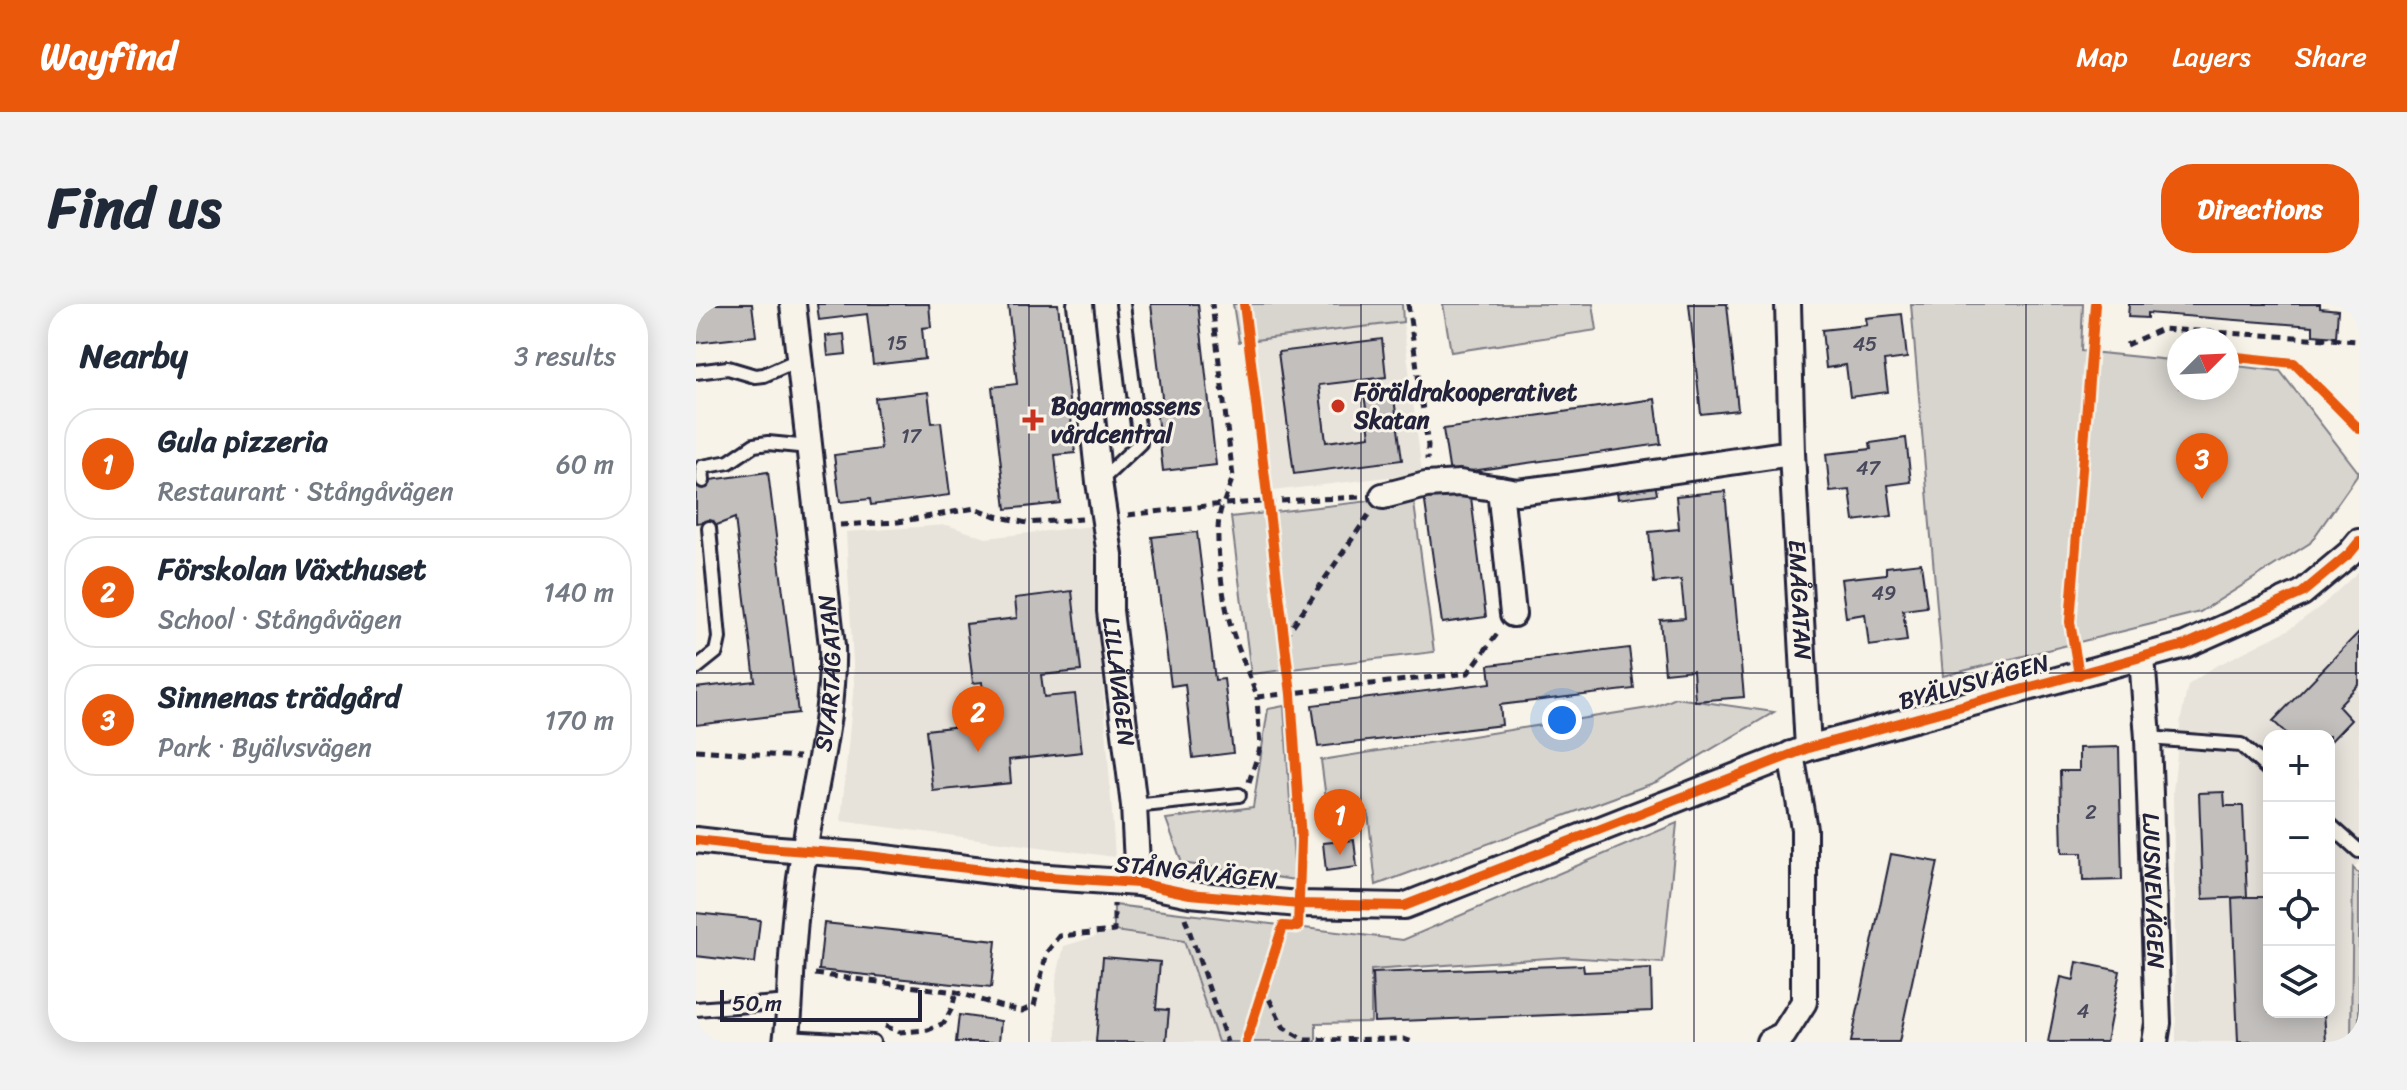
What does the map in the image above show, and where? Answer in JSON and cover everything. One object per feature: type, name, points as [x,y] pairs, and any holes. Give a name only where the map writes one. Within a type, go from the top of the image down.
[{"type":"street","name":"SVARTÅGATAN","points":[[786,1040],[804,852],[833,666],[793,304]]},
{"type":"street","name":"LILLÅVÄGEN","points":[[1080,304],[1110,555],[1110,611],[1134,806],[1138,883]]},
{"type":"street","name":"EMÅGATAN","points":[[1769,1042],[1783,1035],[1804,1002],[1804,829],[1788,304]]},
{"type":"street","points":[[1383,496],[1426,485],[1460,483],[1517,492],[1792,453]]},
{"type":"street","points":[[1500,489],[1513,614]]},
{"type":"street","name":"BYÄLVSVÄGEN","points":[[1800,751],[2185,645],[2302,593],[2359,542]]},
{"type":"street","name":"LJUSNEVÄGEN","points":[[2142,657],[2148,738],[2158,1023],[2155,1042]]},
{"type":"street","name":"STÅNGÅVÄGEN","points":[[696,840],[1047,877],[1138,883],[1190,894],[1299,904],[1404,906],[1800,751]]},
{"type":"lane","points":[[1099,482],[1140,443],[1123,304]]},
{"type":"lane","points":[[696,372],[728,368],[755,376],[764,375],[800,359]]},
{"type":"lane","points":[[703,481],[699,467],[729,462],[754,445],[768,443],[809,447]]},
{"type":"lane","points":[[696,668],[716,652],[719,638],[709,528]]},
{"type":"lane","points":[[2148,738],[2241,745],[2263,765]]},
{"type":"lane","points":[[1134,806],[1239,795]]},
{"type":"lane","points":[[2335,829],[2359,851]]},
{"type":"lane","points":[[696,1009],[791,1002]]},
{"type":"lane","points":[[786,1040],[873,1042]]},
{"type":"path","points":[[1212,304],[1233,477],[1220,510],[1218,542],[1230,624],[1257,697],[1260,748],[1246,791],[1239,795]]},
{"type":"path","points":[[1408,304],[1428,446],[1426,485]]},
{"type":"path","points":[[2120,345],[2162,329],[2359,341]]},
{"type":"path","points":[[2120,345],[2152,348]]},
{"type":"path","points":[[1266,486],[1270,516]]},
{"type":"path","points":[[819,526],[898,522],[975,508],[1027,523],[1106,518],[1223,504],[1383,496]]},
{"type":"path","points":[[1285,637],[1357,528],[1383,496]]},
{"type":"path","points":[[1257,697],[1468,673],[1513,614]]},
{"type":"path","points":[[1283,622],[1286,651]]},
{"type":"path","points":[[1289,679],[1292,708]]},
{"type":"path","points":[[696,750],[821,758]]},
{"type":"path","points":[[1183,914],[1227,1042]]},
{"type":"path","points":[[809,974],[956,992],[1022,1011],[1034,1006],[1047,952],[1060,936],[1114,931]]},
{"type":"path","points":[[1259,1001],[1267,975]]},
{"type":"path","points":[[1263,987],[1284,1028],[1305,1040],[1404,1039],[1412,1042]]},
{"type":"path","points":[[879,1025],[900,1032],[928,1030],[944,1023],[956,992]]},
{"type":"shaded area","points":[[1233,304],[1402,304],[1403,322],[1239,342]]},
{"type":"shaded area","points":[[1443,304],[1593,304],[1597,330],[1451,352]]},
{"type":"shaded area","points":[[1911,304],[2083,304],[2081,351],[2167,360],[2167,400],[2239,400],[2239,366],[2280,371],[2359,473],[2310,543],[2200,612],[1943,676]]},
{"type":"shaded area","name":"Föräldrakooperativet Skatan","points":[[1403,322],[1422,473],[1273,491],[1254,340]]},
{"type":"shaded area","points":[[1413,496],[1434,652],[1251,674],[1231,517]]},
{"type":"shaded area","points":[[947,525],[986,538],[1092,526],[1115,857],[841,821],[854,683],[846,532]]},
{"type":"shaded area","points":[[2359,571],[2359,862],[2353,868],[2351,1042],[2176,1042],[2173,791],[2188,685],[2214,667],[2288,630],[2321,606]]},
{"type":"shaded area","points":[[1676,698],[1774,712],[1656,782],[1376,885],[1368,812],[1328,814],[1321,760],[1655,707]]},
{"type":"shaded area","points":[[1284,706],[1295,880],[1182,863],[1166,819],[1253,807],[1268,709]]},
{"type":"shaded area","points":[[1677,823],[1663,963],[1564,957],[1371,970],[1371,1022],[1316,1023],[1316,1042],[1218,1042],[1184,941],[1114,931],[1114,905],[1403,940]]},
{"type":"shaded area","points":[[2353,868],[2359,874],[2359,1042],[2351,1042]]},
{"type":"shaded area","points":[[1114,931],[1184,941],[1218,1042],[1057,1042],[1056,980],[1064,946]]},
{"type":"building","points":[[696,304],[752,304],[756,336],[696,343]]},
{"type":"building","points":[[817,304],[929,304],[931,327],[922,328],[925,359],[873,365],[867,314],[819,320]]},
{"type":"building","name":"Bagarmossens vårdcentral","points":[[1008,304],[1058,304],[1075,453],[1055,455],[1060,503],[1006,509],[992,387],[1017,384]]},
{"type":"building","points":[[1151,304],[1198,304],[1216,465],[1163,471],[1156,407],[1163,406]]},
{"type":"building","points":[[1689,304],[1727,304],[1738,410],[1701,414]]},
{"type":"building","points":[[2129,304],[2320,304],[2320,308],[2338,310],[2336,337],[2313,335],[2313,326],[2147,313],[2147,318],[2128,317]]},
{"type":"building","points":[[1902,314],[1907,358],[1884,361],[1888,392],[1850,397],[1846,365],[1826,368],[1822,330],[1867,325],[1866,318]]},
{"type":"building","points":[[844,334],[846,354],[828,356],[826,336]]},
{"type":"building","points":[[1382,339],[1386,377],[1319,385],[1326,442],[1370,436],[1364,394],[1393,390],[1402,460],[1294,474],[1278,352]]},
{"type":"building","points":[[928,392],[932,423],[941,422],[950,495],[871,505],[870,499],[840,502],[834,455],[881,449],[875,398]]},
{"type":"building","points":[[1655,399],[1661,444],[1450,474],[1443,429]]},
{"type":"building","points":[[1906,438],[1911,482],[1888,485],[1892,516],[1854,521],[1850,490],[1830,492],[1826,454],[1871,449],[1870,443]]},
{"type":"building","points":[[768,472],[798,713],[696,725],[696,688],[755,681],[735,518],[709,528],[713,521],[696,523],[696,482]]},
{"type":"building","points":[[1654,477],[1657,494],[1618,499],[1616,482]]},
{"type":"building","points":[[1470,489],[1486,617],[1442,623],[1424,495]]},
{"type":"building","points":[[1725,491],[1744,697],[1695,701],[1693,670],[1665,673],[1660,620],[1685,618],[1681,580],[1654,583],[1649,532],[1679,529],[1676,496]]},
{"type":"building","points":[[1197,532],[1215,680],[1224,679],[1233,753],[1193,758],[1185,684],[1171,686],[1152,537]]},
{"type":"building","points":[[1921,563],[1927,607],[1903,610],[1907,641],[1869,646],[1865,614],[1846,617],[1841,579],[1886,574],[1886,567]]},
{"type":"building","points":[[1072,591],[1081,671],[1041,675],[1044,697],[1075,694],[1082,752],[1009,760],[1011,783],[933,791],[926,730],[987,723],[982,682],[973,683],[966,624],[1017,618],[1015,598]]},
{"type":"building","points":[[2359,632],[2359,684],[2338,706],[2351,720],[2335,737],[2335,730],[2283,730],[2273,721]]},
{"type":"building","points":[[1629,648],[1634,689],[1500,705],[1502,725],[1318,747],[1312,705],[1491,683],[1489,665]]},
{"type":"building","points":[[2119,747],[2122,880],[2083,881],[2082,853],[2062,853],[2060,771],[2079,771],[2079,748]]},
{"type":"building","points":[[2224,792],[2225,806],[2243,806],[2247,897],[2203,899],[2199,793]]},
{"type":"building","points":[[1354,840],[1357,867],[1326,871],[1323,843]]},
{"type":"building","points":[[1891,854],[1938,862],[1899,1042],[1851,1042]]},
{"type":"building","points":[[2263,897],[2263,1018],[2324,1018],[2326,1042],[2238,1042],[2232,898]]},
{"type":"building","points":[[696,913],[760,920],[755,963],[696,956]]},
{"type":"building","points":[[824,923],[996,941],[991,988],[819,970]]},
{"type":"building","points":[[1103,957],[1160,962],[1156,1009],[1169,1010],[1166,1042],[1096,1042]]},
{"type":"building","points":[[2077,962],[2120,971],[2106,1042],[2048,1042],[2061,977],[2074,980]]},
{"type":"building","points":[[1583,965],[1584,972],[1651,969],[1652,1011],[1374,1022],[1372,973]]},
{"type":"building","points":[[959,1015],[1001,1021],[999,1042],[956,1042]]},
{"type":"cycle path","points":[[1244,304],[1291,694],[1301,840],[1298,927],[1283,926],[1246,1042]]},
{"type":"cycle path","points":[[2079,675],[2070,622],[2095,304]]},
{"type":"cycle path","points":[[2239,357],[2294,363],[2359,429]]},
{"type":"cycle path","points":[[696,840],[860,855],[1033,876],[1138,883],[1190,894],[1299,904],[1404,906],[1808,748],[2185,645],[2302,593],[2359,542]]},
{"type":"place","name":"Föräldrakooperativet Skatan","points":[[1338,406]]},
{"type":"place","name":"Bagarmossens vårdcentral","points":[[1033,420]]},
{"type":"place","name":"Sinnenas trädgård","points":[[2202,499]]},
{"type":"place","name":"Förskolan Växthuset","points":[[978,752]]},
{"type":"place","name":"Gula pizzeria","points":[[1340,855]]}]
